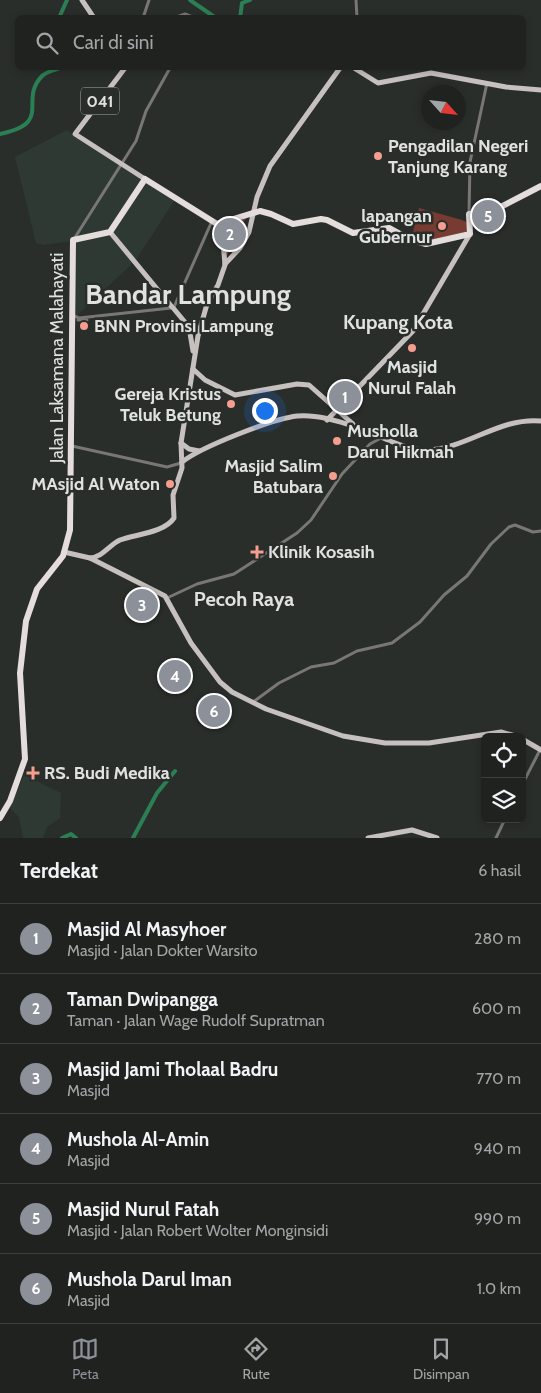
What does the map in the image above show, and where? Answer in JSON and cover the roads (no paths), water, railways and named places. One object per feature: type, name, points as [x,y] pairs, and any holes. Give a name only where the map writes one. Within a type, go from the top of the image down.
[{"type":"highway","points":[[110,232],[145,179],[215,222],[253,212],[268,212],[294,224],[321,219],[327,220],[353,233],[389,228],[410,239],[426,244],[470,234],[469,214],[493,211],[541,186]]},
{"type":"highway","name":"Jalan Laksamana Malahayati","points":[[66,551],[70,524],[75,319],[74,240],[110,232]]},
{"type":"highway","points":[[461,237],[465,245]]},
{"type":"highway","points":[[0,816],[22,772],[25,759],[20,656],[27,617],[37,589],[66,551]]},
{"type":"main road","points":[[82,0],[92,15]]},
{"type":"main road","name":"041","points":[[123,70],[75,134],[145,179]]},
{"type":"main road","points":[[194,361],[203,315],[218,285],[225,265],[240,248],[249,232],[254,218],[253,212],[265,176],[273,161],[339,70]]},
{"type":"main road","points":[[357,70],[378,83],[431,73],[514,88],[541,90]]},
{"type":"main road","points":[[215,222],[223,242],[225,265]]},
{"type":"main road","points":[[90,558],[98,556],[116,543],[171,522],[175,516],[173,495],[182,462],[181,442],[191,386],[195,375],[189,327],[110,232]]},
{"type":"main road","points":[[328,420],[409,335],[470,234]]},
{"type":"main road","points":[[179,328],[184,324],[189,327]]},
{"type":"main road","points":[[195,375],[235,395],[305,384],[315,389],[356,426]]},
{"type":"main road","points":[[191,386],[196,380],[205,380]]},
{"type":"main road","points":[[182,462],[199,451],[291,417],[304,416],[344,423],[419,449],[430,450],[453,445],[500,427],[520,422],[541,421]]},
{"type":"main road","points":[[344,417],[344,423]]},
{"type":"main road","points":[[181,442],[189,449],[199,451]]},
{"type":"main road","points":[[66,551],[90,558],[167,598],[191,643],[220,682],[266,709],[338,734],[380,742],[429,744],[481,735]]},
{"type":"main road","points":[[98,556],[98,563]]},
{"type":"main road","points":[[526,741],[540,750]]},
{"type":"main road","points":[[368,838],[415,830],[436,838]]},
{"type":"street","points":[[144,15],[149,0]]},
{"type":"street","points":[[356,0],[357,15]]},
{"type":"street","points":[[74,240],[139,136],[146,111],[169,70]]},
{"type":"street","points":[[469,214],[470,162],[487,83]]},
{"type":"street","points":[[75,319],[173,308],[215,222]]},
{"type":"street","points":[[368,431],[372,437],[370,444]]},
{"type":"street","points":[[167,598],[197,584],[234,574],[297,534],[310,520],[340,477],[370,444],[384,437]]},
{"type":"street","points":[[72,446],[167,466],[182,462]]},
{"type":"street","points":[[253,702],[279,683],[311,667],[334,663],[357,651],[390,644],[420,622],[444,595],[467,576],[492,544],[509,527],[515,526],[533,532],[541,531]]},
{"type":"street","points":[[526,778],[540,750]]},
{"type":"street","points":[[496,838],[503,823]]},
{"type":"waterway","points":[[60,15],[67,0]]},
{"type":"waterway","points":[[190,0],[212,15]]},
{"type":"waterway","points":[[240,15],[242,3],[250,0]]},
{"type":"waterway","points":[[0,134],[26,124],[31,117],[33,94],[36,85],[42,76],[54,70]]},
{"type":"waterway","points":[[133,838],[157,793],[175,771]]},
{"type":"waterway","points":[[62,838],[71,834],[76,838]]},
{"type":"place","name":"Pengadilan Negeri Tanjung Karang","points":[[378,156]]},
{"type":"place","name":"Masjid Nurul Fatah","points":[[488,216]]},
{"type":"place","name":"lapangan Gubernur","points":[[442,226]]},
{"type":"place","name":"Taman Dwipangga","points":[[230,234]]},
{"type":"place","name":"BNN Provinsi Lampung","points":[[84,326]]},
{"type":"place","name":"Masjid Nurul Falah","points":[[412,348]]},
{"type":"place","name":"Masjid Al Masyhoer","points":[[345,397]]},
{"type":"place","name":"Gereja Kristus Teluk Betung","points":[[231,404]]},
{"type":"place","name":"Musholla Darul Hikmah","points":[[337,441]]},
{"type":"place","name":"Masjid Salim Batubara","points":[[333,476]]},
{"type":"place","name":"MAsjid Al Waton","points":[[170,484]]},
{"type":"place","name":"Klinik Kosasih","points":[[257,552]]},
{"type":"place","name":"Masjid Jami Tholaal Badru","points":[[142,605]]},
{"type":"place","name":"Mushola Al-Amin","points":[[175,676]]},
{"type":"place","name":"Mushola Darul Iman","points":[[214,711]]},
{"type":"place","name":"RS. Budi Medika","points":[[33,773]]},
{"type":"district","name":"Bandar Lampung","points":[[188,294]]},
{"type":"district","name":"Kupang Kota","points":[[398,322]]},
{"type":"district","name":"Pecoh Raya","points":[[244,599]]}]
